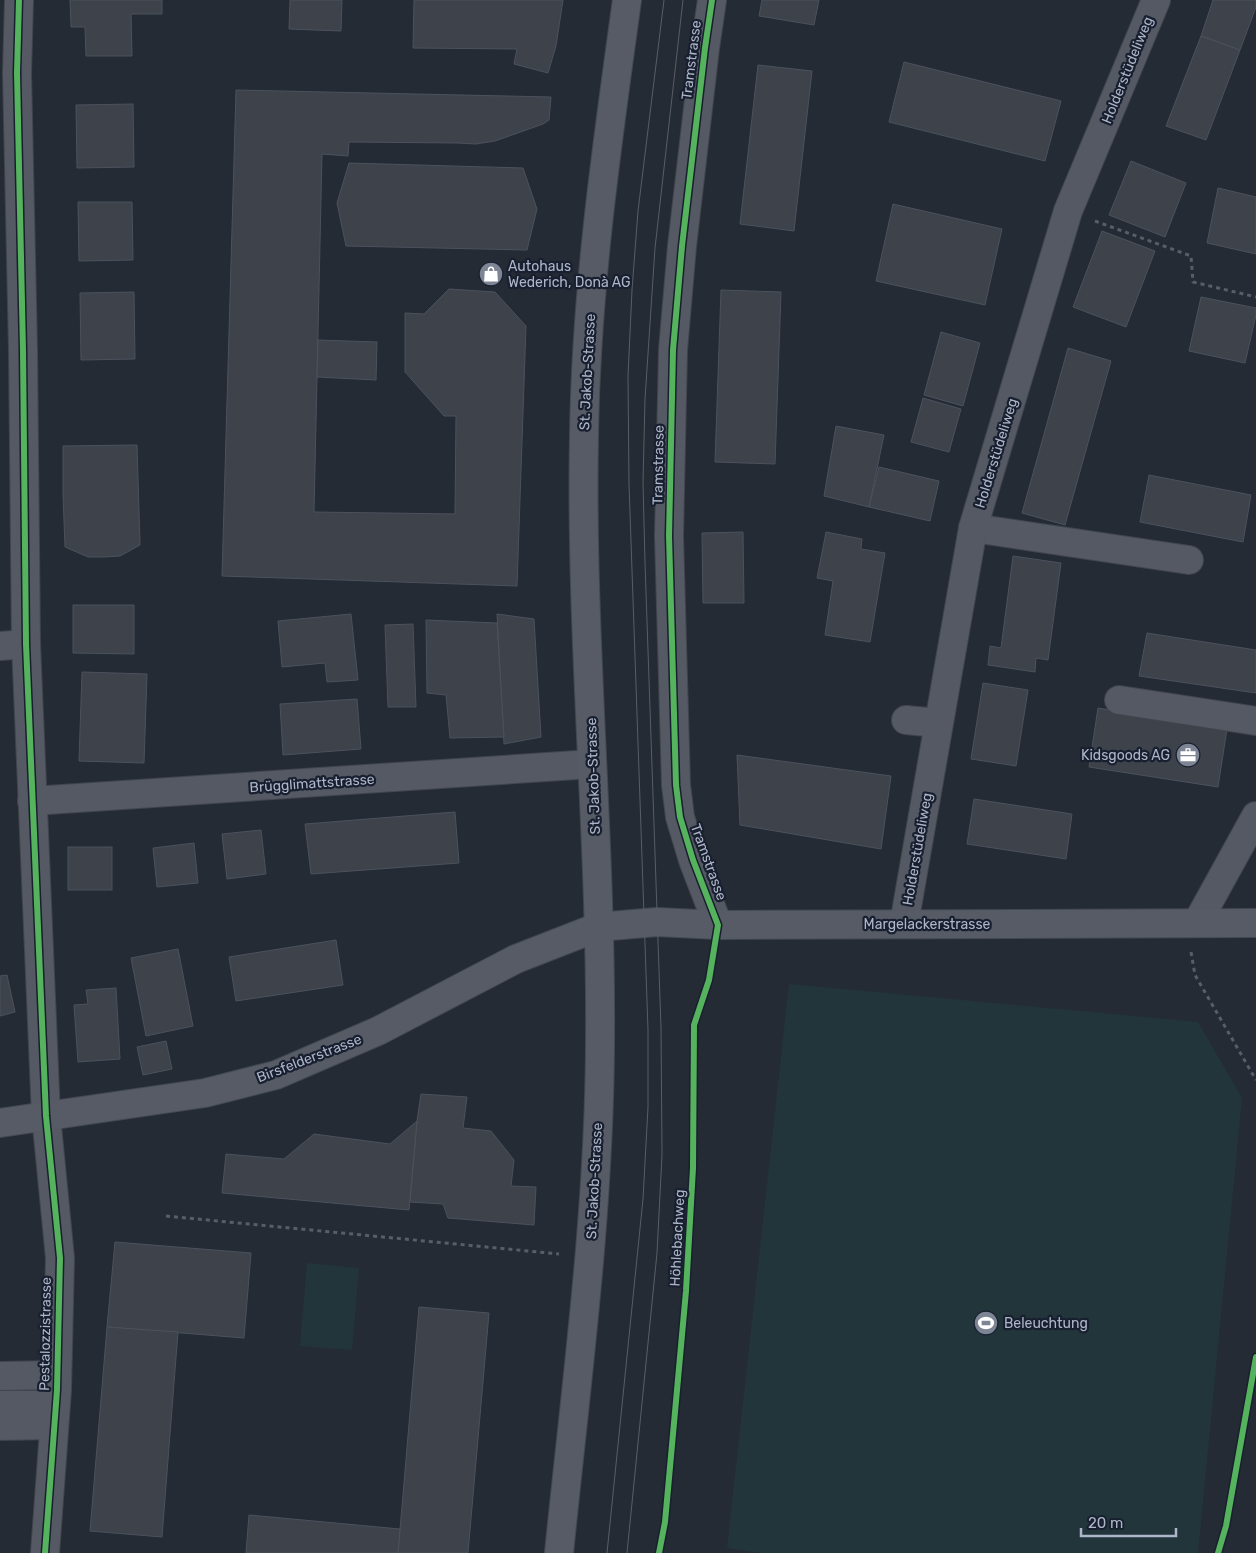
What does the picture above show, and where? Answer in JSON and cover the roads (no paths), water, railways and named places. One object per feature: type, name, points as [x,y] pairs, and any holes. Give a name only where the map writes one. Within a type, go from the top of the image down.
[{"type":"main road","name":"St. Jakob-Strasse","points":[[559,1553],[593,1217],[600,1047],[598,928],[586,599],[584,436],[587,340],[599,216],[627,0]]},
{"type":"main road","name":"Margelackerstrasse","points":[[598,928],[657,922],[718,925],[1256,923]]},
{"type":"main road","name":"Birsfelderstrasse","points":[[0,1123],[135,1105],[205,1093],[276,1075],[378,1031],[516,959],[598,928]]},
{"type":"street","name":"Pestalozzistrasse","points":[[18,0],[17,73],[23,340],[13,645],[32,801],[46,1116],[60,1258],[55,1415],[45,1553]]},
{"type":"street","name":"Tramstrasse","points":[[712,0],[682,246],[673,350],[669,536],[676,784],[680,817],[693,860],[718,925]]},
{"type":"street","name":"Holderstüdeliweg","points":[[904,924],[973,528],[1068,211],[1156,0]]},
{"type":"street","points":[[973,528],[1189,560]]},
{"type":"street","points":[[1119,700],[1256,722]]},
{"type":"street","points":[[906,720],[938,723]]},
{"type":"street","name":"Brügglimattstrasse","points":[[32,801],[592,764]]},
{"type":"street","points":[[1191,923],[1256,816]]},
{"type":"street","points":[[0,1376],[57,1375]]},
{"type":"street","points":[[0,1406],[55,1415]]},
{"type":"street","points":[[0,1426],[55,1415]]},
{"type":"tram line","points":[[607,1553],[643,1199],[648,1107],[648,1030],[629,484],[628,376],[638,211],[664,0]]},
{"type":"tram line","points":[[627,1553],[657,1253],[662,1155],[661,1028],[643,482],[645,399],[655,248],[683,0]]},
{"type":"place","name":"Autohaus Wederich, Donà AG","points":[[491,274]]},
{"type":"place","name":"Kidsgoods AG","points":[[1188,755]]},
{"type":"place","name":"Beleuchtung","points":[[986,1323]]}]
